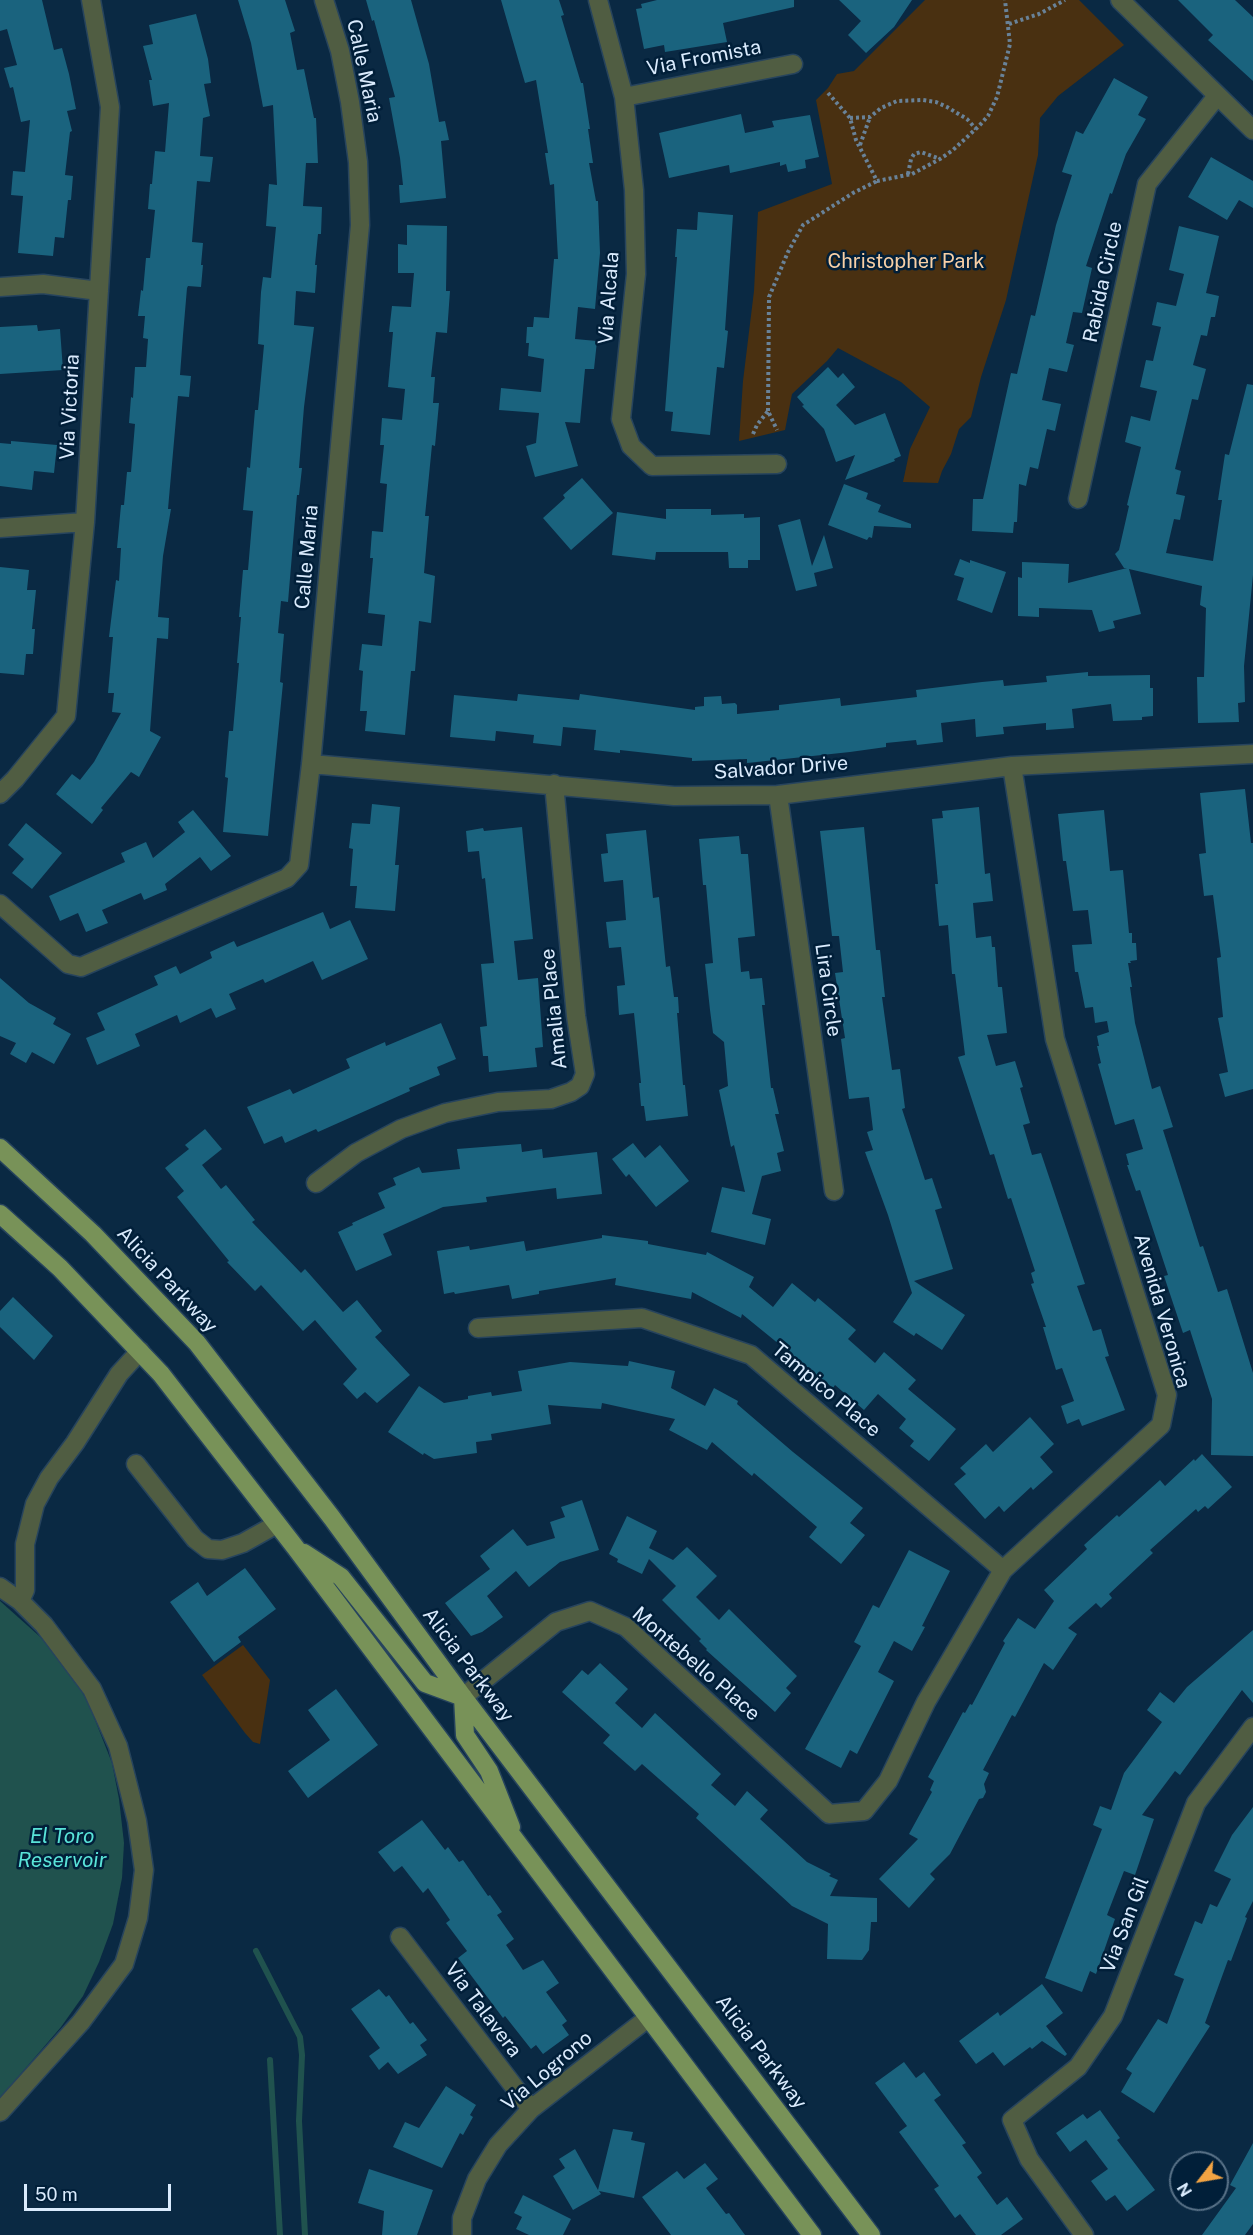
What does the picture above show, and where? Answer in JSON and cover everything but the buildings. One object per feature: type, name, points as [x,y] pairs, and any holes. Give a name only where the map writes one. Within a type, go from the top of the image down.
[{"type":"main road","name":"Alicia Parkway","points":[[0,1148],[93,1234],[197,1343],[332,1518],[463,1697],[871,2235]]},
{"type":"main road","points":[[0,1214],[60,1268],[161,1374],[295,1547],[812,2235]]},
{"type":"main road","points":[[295,1547],[341,1576],[425,1683],[463,1697],[465,1735],[489,1771],[516,1843]]},
{"type":"street","name":"Via Victoria","points":[[0,794],[66,717],[85,522],[110,107],[91,0]]},
{"type":"street","name":"Calle Maria","points":[[0,904],[68,964],[81,967],[287,879],[299,865],[311,764],[360,225],[358,162],[350,102],[340,51],[324,0]]},
{"type":"street","name":"Via Alcala","points":[[598,0],[624,97],[634,190],[636,274],[621,419],[631,446],[652,466],[777,464]]},
{"type":"street","points":[[1120,0],[1253,130]]},
{"type":"street","name":"Via Fromista","points":[[624,97],[793,64]]},
{"type":"street","name":"Rabida Circle","points":[[1078,499],[1147,184],[1217,96]]},
{"type":"street","points":[[0,287],[43,284],[99,291]]},
{"type":"street","points":[[0,528],[85,522]]},
{"type":"street","name":"Salvador Drive","points":[[311,764],[674,796],[778,795],[1012,766],[1253,754]]},
{"type":"street","name":"Avenida Veronica","points":[[829,1814],[864,1811],[888,1781],[926,1702],[1003,1570],[1161,1425],[1167,1395],[1055,1039],[1012,766]]},
{"type":"street","name":"Amalia Place","points":[[316,1183],[356,1153],[401,1129],[446,1113],[498,1101],[551,1099],[580,1086],[585,1074],[576,1016],[554,784]]},
{"type":"street","name":"Lira Circle","points":[[778,795],[834,1191]]},
{"type":"street","name":"Tampico Place","points":[[478,1328],[642,1318],[751,1355],[1003,1570]]},
{"type":"street","points":[[20,1601],[26,1590],[25,1544],[35,1504],[49,1478],[81,1435],[119,1374],[140,1351]]},
{"type":"street","points":[[136,1464],[195,1539],[208,1549],[222,1550],[243,1543],[277,1524]]},
{"type":"street","points":[[0,1587],[20,1601],[44,1625],[65,1650],[97,1698],[118,1746],[137,1821],[144,1870],[138,1918],[124,1964],[81,2022],[0,2112]]},
{"type":"street","name":"Montebello Place","points":[[463,1697],[556,1622],[590,1611],[626,1627],[829,1814]]},
{"type":"street","name":"Via San Gil","points":[[1084,2235],[1029,2159],[1012,2120],[1078,2067],[1113,2016],[1196,1803],[1253,1727]]},
{"type":"street","name":"Via Talavera","points":[[400,1937],[531,2109]]},
{"type":"street","name":"Via Logrono","points":[[462,2235],[462,2218],[477,2179],[498,2145],[531,2109],[648,2018]]},
{"type":"path","points":[[777,430],[768,411],[769,297],[788,252],[803,225],[853,193],[877,181],[908,174],[948,155],[976,129],[992,109],[1000,87],[1010,44],[1005,0]]},
{"type":"path","points":[[1009,24],[1039,14],[1065,0]]},
{"type":"path","points":[[828,93],[850,118],[859,146],[877,181]]},
{"type":"path","points":[[859,146],[870,117],[881,108],[897,101],[936,102],[957,112],[976,129]]},
{"type":"path","points":[[850,118],[870,117]]},
{"type":"path","points":[[908,174],[914,154],[921,152],[940,159]]},
{"type":"path","points":[[753,434],[768,411]]},
{"type":"green space","name":"Christopher Park","points":[[925,0],[1079,0],[1124,45],[1058,96],[1040,118],[1038,155],[1006,300],[981,377],[971,417],[959,429],[938,483],[903,482],[910,449],[930,407],[901,382],[838,348],[792,394],[785,430],[739,441],[743,381],[754,291],[758,212],[832,184],[816,100],[837,74],[854,71]]},
{"type":"green space","points":[[243,1645],[270,1680],[260,1744],[253,1742],[245,1733],[202,1675]]},
{"type":"water","name":"El Toro Reservoir","points":[[0,1601],[47,1643],[78,1684],[90,1707],[112,1763],[124,1843],[122,1878],[113,1924],[83,1996],[61,2027],[0,2098]]},
{"type":"waterway","points":[[256,1951],[300,2037],[302,2055],[299,2121],[305,2235]]},
{"type":"waterway","points":[[270,2060],[280,2235]]}]
